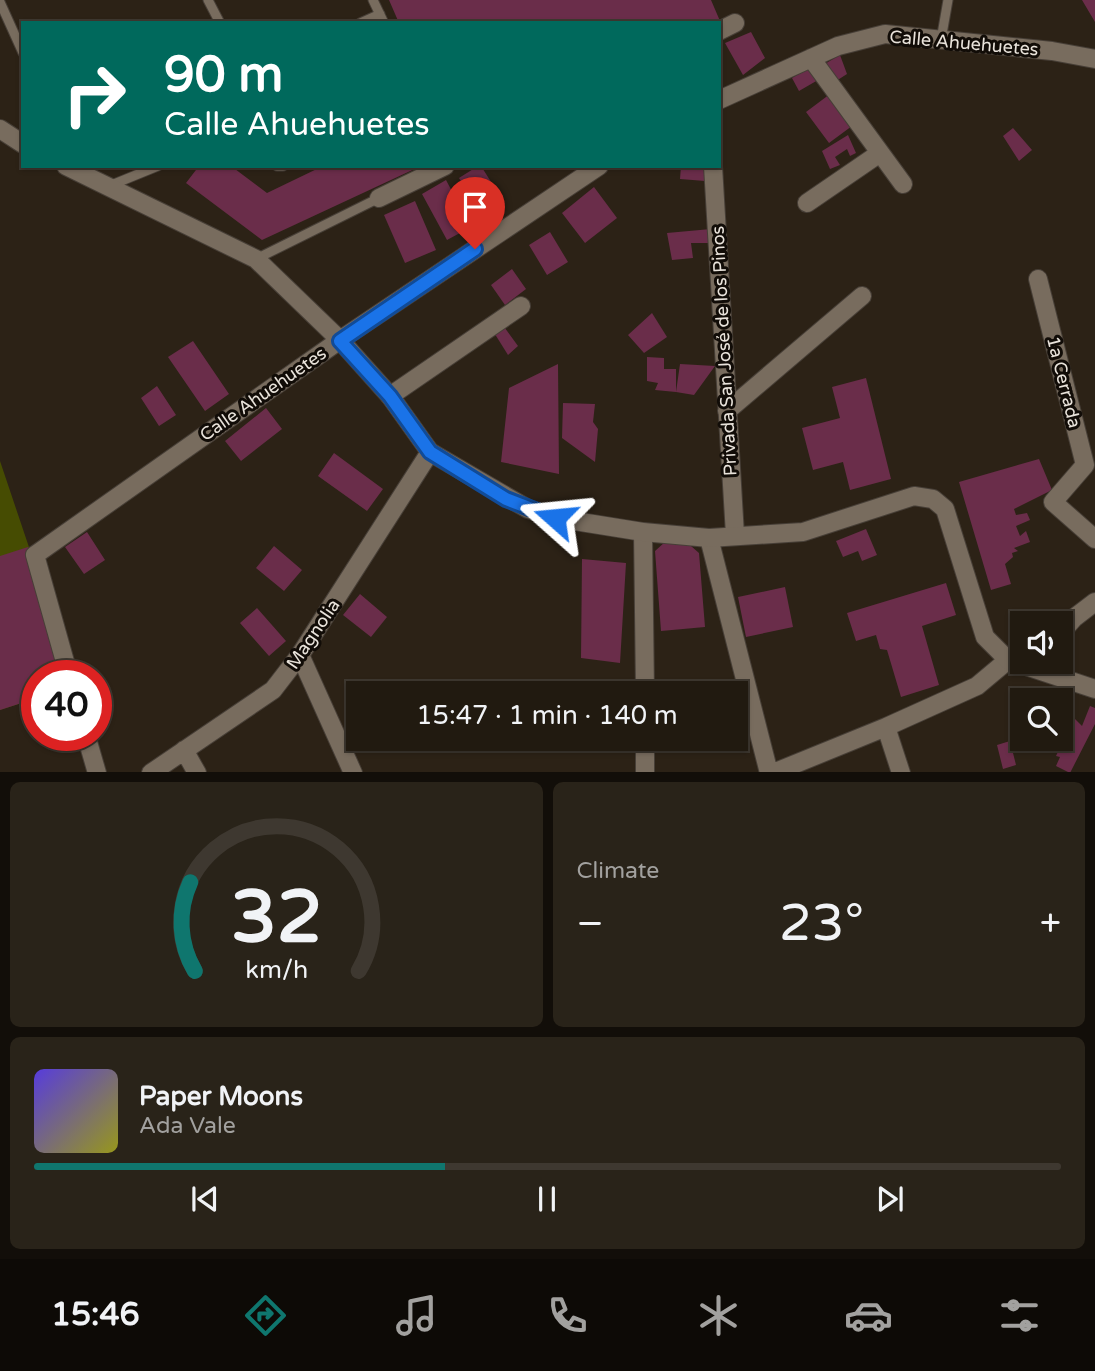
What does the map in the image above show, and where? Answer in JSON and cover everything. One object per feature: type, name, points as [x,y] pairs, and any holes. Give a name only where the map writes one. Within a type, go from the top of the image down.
[{"type":"street","name":"Calle Ahuehuetes","points":[[721,99],[838,46],[886,34],[1052,51],[1095,59]]},
{"type":"street","points":[[811,58],[903,184]]},
{"type":"street","points":[[0,129],[21,143]]},
{"type":"street","points":[[807,203],[880,153]]},
{"type":"street","points":[[70,168],[256,259],[340,341],[390,396],[430,452],[528,509],[555,518],[643,532],[709,538],[803,532],[914,496],[933,499],[945,509],[985,637],[1008,660],[976,686],[886,727],[771,772],[709,538]]},
{"type":"street","points":[[379,198],[440,168]]},
{"type":"street","name":"Calle Ahuehuetes","points":[[65,660],[35,555],[340,341],[595,168]]},
{"type":"street","name":"Privada San José de los Pinos","points":[[713,168],[735,535]]},
{"type":"street","name":"1a Cerrada","points":[[1038,279],[1085,466],[1053,502],[1095,539]]},
{"type":"street","points":[[727,411],[862,296]]},
{"type":"street","points":[[390,396],[521,306]]},
{"type":"street","name":"Magnolia","points":[[151,772],[273,690],[300,655],[430,452]]},
{"type":"street","points":[[643,532],[645,681]]},
{"type":"street","points":[[1073,619],[1095,602]]},
{"type":"street","points":[[300,655],[353,772]]},
{"type":"street","points":[[1058,674],[1095,689]]},
{"type":"street","points":[[886,727],[901,772]]},
{"type":"street","points":[[184,750],[197,772]]},
{"type":"street","points":[[91,751],[97,772]]},
{"type":"street","points":[[645,751],[645,772]]},
{"type":"lane","points":[[208,0],[219,21]]},
{"type":"lane","points":[[373,0],[382,18]]},
{"type":"lane","points":[[941,40],[948,0]]},
{"type":"lane","points":[[0,2],[21,49]]},
{"type":"lane","points":[[109,186],[153,168]]},
{"type":"lane","points":[[256,259],[379,198]]},
{"type":"green space","points":[[0,461],[67,660],[21,660],[21,703],[0,710]]},
{"type":"building","points":[[389,0],[711,0],[720,21],[398,21]]},
{"type":"building","points":[[1082,0],[1095,0],[1095,22]]},
{"type":"building","points":[[751,32],[765,58],[743,75],[725,43]]},
{"type":"building","points":[[840,55],[847,74],[833,83],[823,65]]},
{"type":"building","points":[[811,67],[818,80],[799,91],[792,78]]},
{"type":"building","points":[[830,94],[852,126],[829,143],[806,112]]},
{"type":"building","points":[[1013,128],[1032,150],[1019,161],[1003,136]]},
{"type":"building","points":[[848,135],[856,153],[850,156],[847,149],[835,157],[840,165],[830,169],[822,151]]},
{"type":"building","points":[[197,168],[234,168],[267,193],[319,168],[417,168],[262,240],[186,183]]},
{"type":"building","points":[[475,168],[482,168],[505,204],[484,218],[459,178]]},
{"type":"building","points":[[681,168],[707,168],[705,181],[680,179]]},
{"type":"building","points":[[446,180],[471,227],[447,240],[422,194]]},
{"type":"building","points":[[594,187],[617,218],[585,243],[562,213]]},
{"type":"building","points":[[415,201],[436,250],[405,263],[384,215]]},
{"type":"building","points":[[711,229],[712,243],[691,243],[693,258],[672,260],[667,233]]},
{"type":"building","points":[[550,232],[568,262],[547,275],[529,245]]},
{"type":"building","points":[[512,269],[526,289],[505,305],[491,285]]},
{"type":"building","points":[[652,313],[667,337],[644,353],[628,335]]},
{"type":"building","points":[[502,324],[518,346],[508,355],[493,331]]},
{"type":"building","points":[[193,341],[229,394],[205,411],[168,357]]},
{"type":"building","points":[[647,357],[664,358],[664,369],[676,369],[676,392],[655,390],[658,383],[647,381]]},
{"type":"building","points":[[558,364],[559,474],[501,462],[509,388]]},
{"type":"building","points":[[680,364],[715,366],[694,395],[676,392]]},
{"type":"building","points":[[866,378],[891,479],[850,490],[843,462],[813,470],[802,428],[840,418],[832,387]]},
{"type":"building","points":[[157,386],[176,415],[159,426],[141,398]]},
{"type":"building","points":[[563,403],[595,404],[593,422],[598,429],[595,462],[562,438]]},
{"type":"building","points":[[266,408],[282,429],[241,461],[225,441]]},
{"type":"building","points":[[334,453],[383,489],[367,511],[318,476]]},
{"type":"building","points":[[1039,459],[1052,490],[1014,509],[1016,515],[1027,513],[1030,520],[1016,526],[1020,536],[1026,531],[1030,542],[1014,548],[1018,551],[1012,553],[1013,557],[1005,564],[1011,584],[991,590],[959,482]]},
{"type":"building","points":[[866,529],[877,555],[862,561],[858,551],[843,557],[836,541]]},
{"type":"building","points":[[87,532],[105,560],[84,574],[65,547]]},
{"type":"building","points":[[665,542],[691,546],[699,553],[705,627],[661,631],[655,551]]},
{"type":"building","points":[[274,546],[302,570],[284,591],[256,568]]},
{"type":"building","points":[[28,547],[67,660],[21,660],[21,703],[0,710],[0,556]]},
{"type":"building","points":[[582,559],[626,563],[620,663],[581,658]]},
{"type":"building","points":[[946,583],[956,615],[922,626],[939,685],[901,697],[887,650],[880,649],[876,635],[856,641],[847,613]]},
{"type":"building","points":[[785,587],[793,627],[746,637],[738,597]]},
{"type":"building","points":[[360,594],[387,617],[371,637],[343,615]]},
{"type":"building","points":[[257,608],[286,641],[269,656],[240,623]]},
{"type":"building","points":[[1090,706],[1095,708],[1095,724],[1071,772],[1068,772],[1056,766],[1060,757],[1056,756],[1058,751],[1073,751],[1074,718],[1082,726]]},
{"type":"building","points":[[1010,741],[1010,751],[1012,751],[1016,765],[1003,769],[997,745]]},
{"type":"route","points":[[475,249],[340,341],[390,396],[430,452],[506,499],[555,518]]}]
